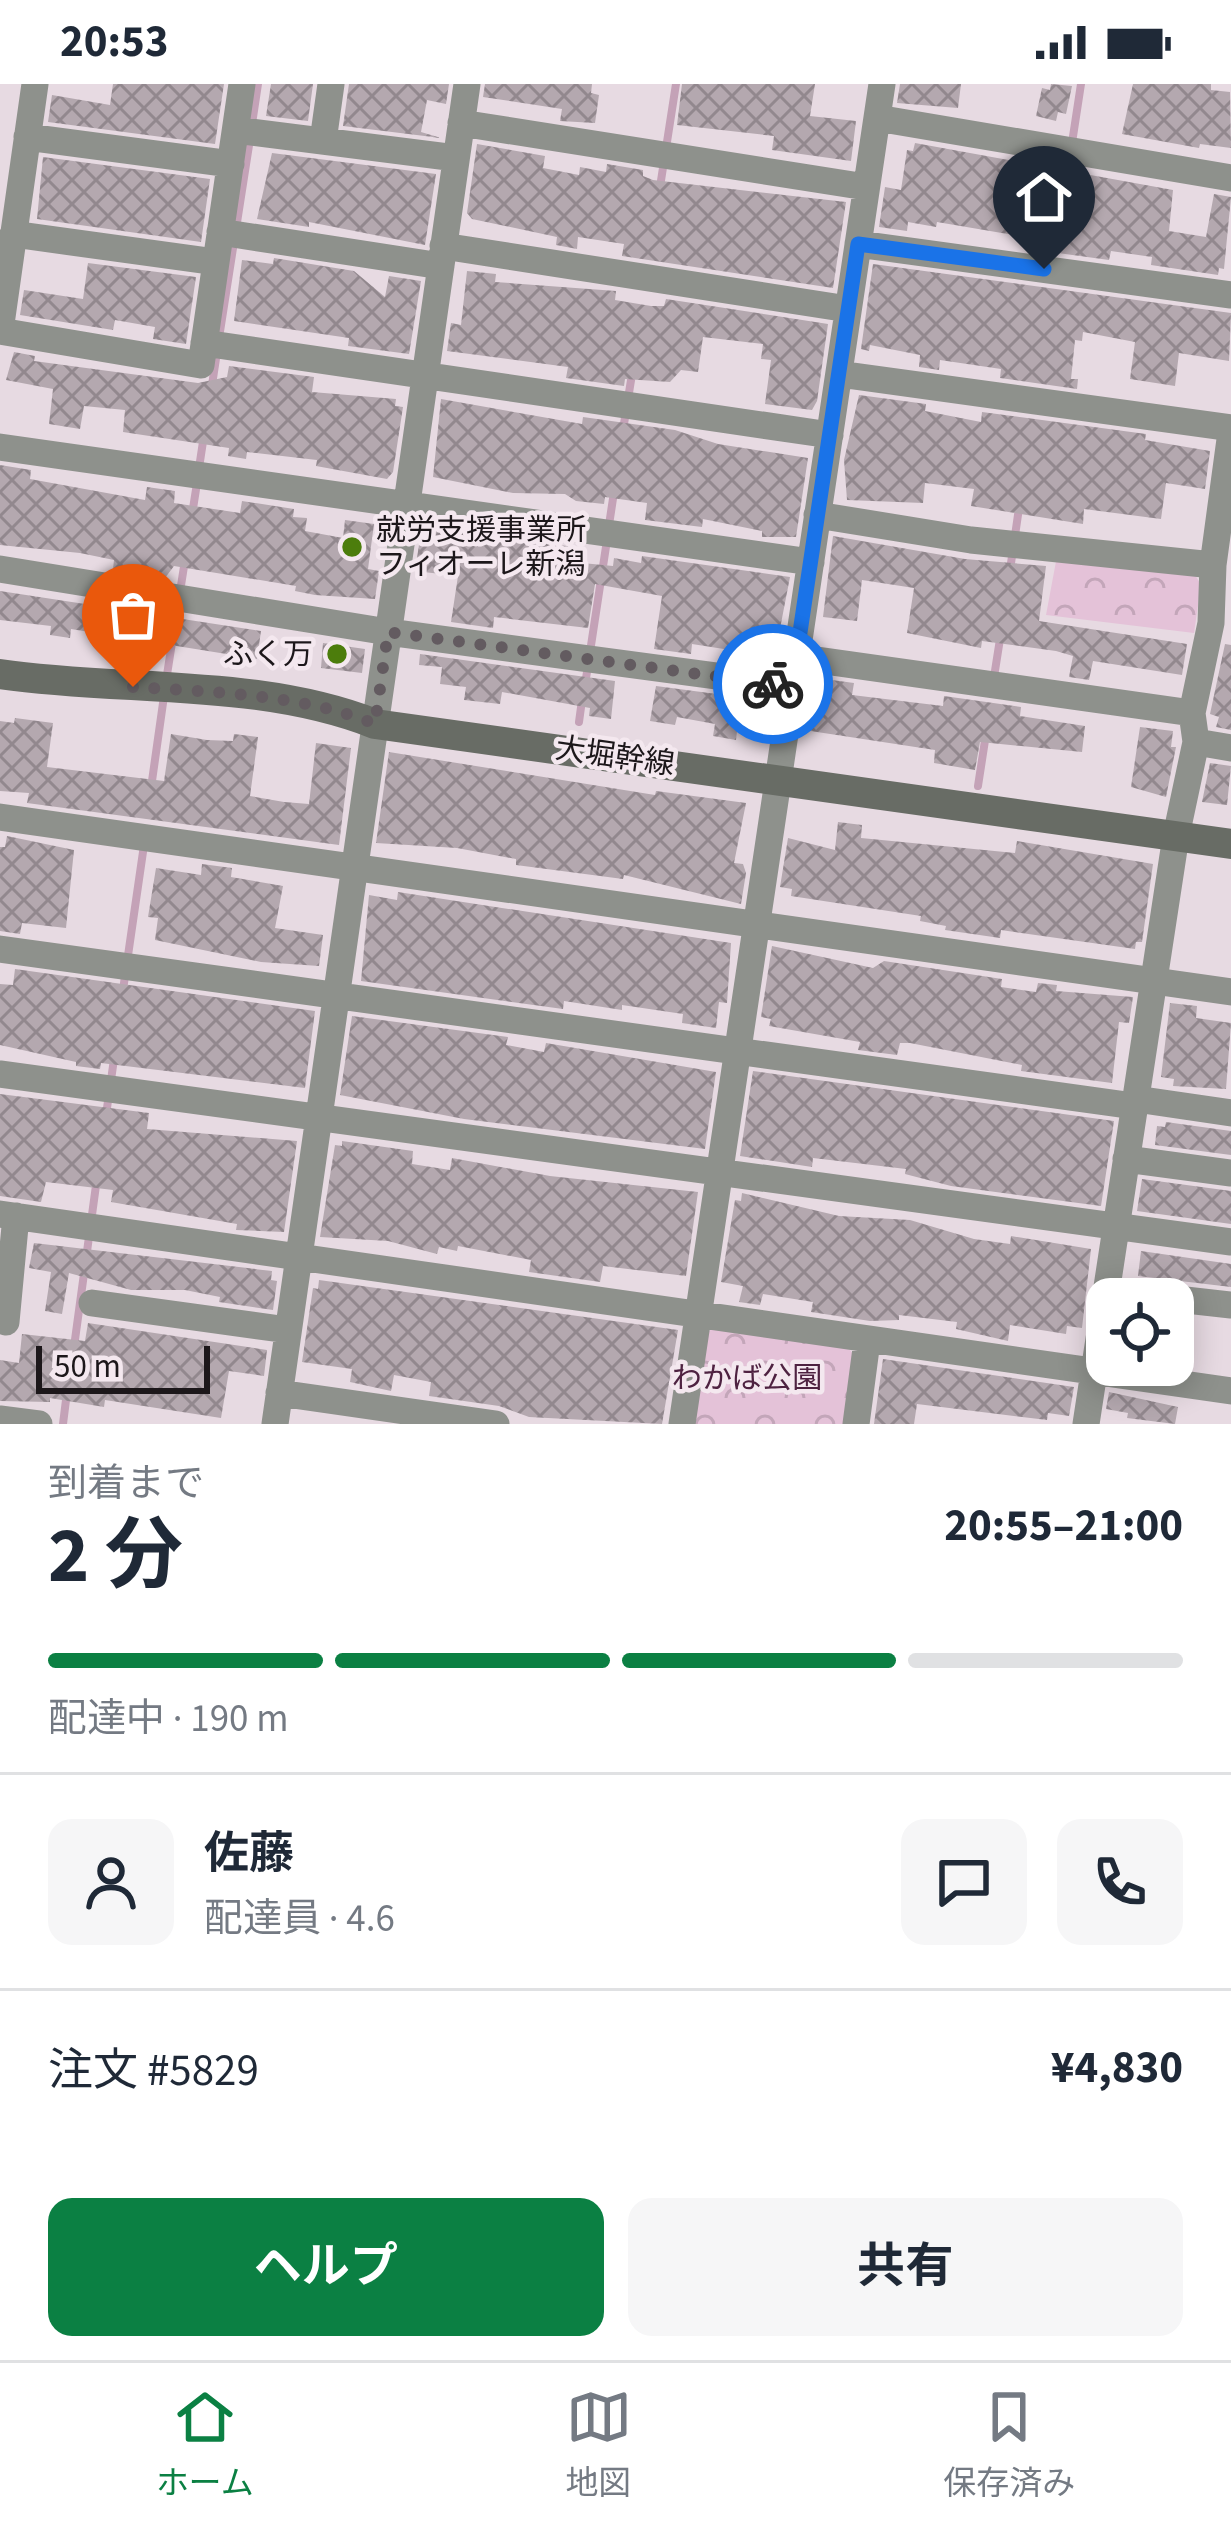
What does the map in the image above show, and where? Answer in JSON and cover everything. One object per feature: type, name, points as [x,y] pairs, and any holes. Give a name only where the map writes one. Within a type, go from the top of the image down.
[{"type":"street","points":[[35,84],[27,137],[9,191],[13,234],[0,331],[201,365],[242,84]]},
{"type":"street","points":[[323,141],[331,84]]},
{"type":"street","points":[[275,1424],[466,84]]},
{"type":"street","points":[[682,1424],[882,84]]},
{"type":"street","points":[[877,118],[1231,178]]},
{"type":"street","points":[[461,124],[866,187]]},
{"type":"street","points":[[236,130],[456,158]]},
{"type":"street","points":[[27,137],[231,164]]},
{"type":"street","points":[[220,232],[848,309]]},
{"type":"street","points":[[13,234],[216,262]]},
{"type":"street","points":[[858,244],[1231,295]]},
{"type":"street","points":[[204,343],[830,435]]},
{"type":"street","points":[[838,374],[1231,430],[1227,502],[1213,565],[1221,624],[1192,713],[1196,742],[1176,836],[1108,1278]]},
{"type":"street","points":[[0,446],[811,562]]},
{"type":"street","points":[[818,514],[971,540],[1213,565]]},
{"type":"street","points":[[0,569],[388,632],[792,686]]},
{"type":"street","points":[[796,657],[1192,713]]},
{"type":"street","name":"大堀幹線","points":[[0,674],[222,693],[345,712],[375,724],[1231,844]]},
{"type":"street","points":[[1196,742],[1231,748]]},
{"type":"street","points":[[0,817],[1231,992]]},
{"type":"street","points":[[0,949],[738,1051],[1231,1113]]},
{"type":"street","points":[[0,1074],[719,1176],[1231,1242]]},
{"type":"street","points":[[1126,1159],[1231,1173]]},
{"type":"street","points":[[6,1322],[8,1215],[1086,1371]]},
{"type":"street","points":[[1194,1300],[1231,1304]]},
{"type":"street","points":[[92,1303],[288,1330]]},
{"type":"street","points":[[856,1424],[867,1341]]},
{"type":"street","points":[[1086,1424],[1092,1386]]},
{"type":"street","points":[[1194,1386],[1231,1391]]},
{"type":"street","points":[[279,1393],[496,1424]]},
{"type":"street","points":[[0,1419],[39,1424]]},
{"type":"green space","points":[[1057,556],[1194,573],[1201,585],[1194,633],[1046,615]]},
{"type":"green space","name":"わかば公園","points":[[715,1327],[848,1347],[857,1360],[847,1424],[694,1424],[708,1332]]},
{"type":"building","points":[[113,84],[224,84],[215,144],[48,122],[52,95],[110,105]]},
{"type":"building","points":[[271,84],[313,84],[308,121],[266,116]]},
{"type":"building","points":[[349,84],[449,84],[446,104],[427,100],[421,132],[441,138],[343,126]]},
{"type":"building","points":[[485,84],[592,84],[591,93],[599,95],[595,123],[560,121],[562,109],[483,97]]},
{"type":"building","points":[[682,84],[815,84],[810,116],[856,121],[851,161],[772,150],[774,136],[677,125]]},
{"type":"building","points":[[900,84],[961,84],[958,108],[897,103]]},
{"type":"building","points":[[1051,84],[1072,86],[1066,114],[1058,112],[1056,121],[1036,116],[1042,88],[1050,90]]},
{"type":"building","points":[[1133,84],[1211,84],[1211,90],[1230,92],[1231,148],[1200,144],[1199,148],[1122,134]]},
{"type":"building","points":[[915,143],[1173,190],[1169,231],[1206,237],[1214,194],[1231,197],[1224,269],[1219,268],[1218,275],[1151,265],[1152,257],[1111,251],[1109,260],[1036,250],[1037,239],[937,222],[936,227],[908,222],[907,231],[879,227],[885,187],[901,190],[907,150],[913,151]]},
{"type":"building","points":[[477,144],[545,156],[543,168],[579,175],[580,167],[606,172],[607,164],[643,170],[643,176],[653,180],[846,202],[833,288],[622,256],[624,244],[578,237],[577,249],[556,245],[557,237],[472,219],[467,213]]},
{"type":"building","points":[[272,153],[436,174],[425,245],[309,222],[309,227],[257,219]]},
{"type":"building","points":[[43,157],[210,179],[201,242],[37,219]]},
{"type":"building","points":[[274,258],[354,271],[385,297],[389,276],[421,281],[409,354],[348,346],[349,338],[234,321],[242,260],[273,264]]},
{"type":"building","points":[[88,263],[196,277],[186,344],[153,339],[155,327],[115,320],[113,330],[20,315],[24,290],[83,299]]},
{"type":"building","points":[[873,264],[1231,313],[1229,361],[1179,353],[1175,386],[1130,379],[1135,342],[1083,332],[1082,341],[1075,340],[1071,379],[1078,379],[1077,389],[1000,378],[1001,369],[940,360],[939,370],[919,367],[920,355],[870,345],[869,351],[861,349]]},
{"type":"building","points":[[467,271],[496,274],[495,282],[616,291],[615,300],[651,306],[664,306],[666,299],[828,324],[817,401],[812,410],[765,404],[771,360],[761,359],[763,344],[703,337],[698,372],[681,370],[670,382],[625,379],[624,386],[566,378],[568,367],[447,351],[451,323],[461,325]]},
{"type":"building","points":[[14,352],[35,356],[34,361],[198,383],[227,377],[229,366],[314,377],[312,392],[396,399],[395,406],[403,407],[393,472],[387,479],[316,466],[317,460],[247,452],[246,459],[228,456],[229,448],[123,432],[125,410],[84,406],[80,429],[49,424],[53,389],[6,380]]},
{"type":"building","points":[[859,395],[926,404],[925,411],[981,422],[982,412],[1146,434],[1145,440],[1210,451],[1205,489],[1166,483],[1161,519],[1084,509],[1083,524],[971,506],[974,489],[925,483],[923,503],[847,500],[844,460]]},
{"type":"building","points":[[441,399],[582,424],[583,417],[675,430],[718,444],[808,458],[796,537],[762,537],[762,531],[703,519],[702,527],[645,520],[647,503],[605,497],[604,504],[576,501],[565,494],[513,493],[433,477]]},
{"type":"building","points":[[0,465],[31,470],[30,479],[145,500],[147,487],[175,491],[174,503],[240,513],[242,501],[294,509],[293,517],[307,518],[305,531],[343,538],[345,520],[374,524],[368,569],[379,571],[375,599],[315,595],[295,591],[296,586],[174,566],[165,578],[113,569],[114,560],[80,553],[0,545]]},
{"type":"building","points":[[422,525],[574,547],[572,562],[613,566],[614,558],[641,563],[642,556],[790,577],[778,639],[746,634],[743,652],[692,644],[691,654],[654,649],[662,596],[595,584],[588,628],[494,617],[493,628],[451,622],[458,576],[415,571]]},
{"type":"building","points":[[833,536],[965,559],[1046,566],[1039,621],[1187,644],[1182,675],[1093,661],[1089,680],[1069,677],[1073,656],[1056,651],[982,641],[981,648],[907,633],[914,588],[862,580],[857,621],[823,617]]},
{"type":"building","points":[[0,591],[261,631],[257,659],[71,629],[70,638],[50,635],[51,626],[0,620]]},
{"type":"building","points":[[323,643],[365,649],[362,673],[321,668]]},
{"type":"building","points":[[1225,644],[1231,645],[1231,730],[1216,727],[1219,717],[1210,714]]},
{"type":"building","points":[[420,654],[615,681],[611,719],[589,716],[590,708],[502,692],[500,704],[464,700],[466,687],[440,684],[442,667],[419,665]]},
{"type":"building","points":[[817,678],[854,683],[852,695],[943,706],[944,696],[1021,707],[1020,716],[1085,726],[1082,752],[980,742],[975,770],[934,763],[935,750],[804,730]]},
{"type":"building","points":[[656,686],[762,700],[758,726],[738,723],[736,740],[713,736],[715,724],[677,717],[675,725],[650,721]]},
{"type":"building","points":[[15,718],[53,723],[47,767],[164,781],[171,734],[233,741],[234,734],[258,737],[250,796],[284,802],[309,804],[316,743],[351,748],[339,845],[27,803],[29,793],[0,791],[0,721],[14,723]]},
{"type":"building","points":[[1140,727],[1173,731],[1171,747],[1176,747],[1166,797],[1131,787]]},
{"type":"building","points":[[389,752],[655,795],[656,791],[746,803],[734,863],[743,864],[746,873],[741,904],[624,875],[623,879],[516,865],[516,859],[457,848],[376,843]]},
{"type":"building","points":[[1210,763],[1231,766],[1227,805],[1202,802]]},
{"type":"building","points":[[838,822],[862,825],[861,838],[1015,853],[1017,841],[1153,864],[1142,942],[1136,942],[1135,949],[1001,930],[1000,938],[945,930],[946,926],[920,921],[921,916],[791,896],[792,889],[780,887],[788,838],[835,850]]},
{"type":"building","points":[[7,836],[74,850],[66,928],[22,923],[20,934],[0,931],[0,847],[5,847]]},
{"type":"building","points":[[202,864],[232,868],[231,877],[283,886],[275,928],[323,935],[319,966],[261,962],[155,940],[158,918],[148,917],[156,868],[201,875]]},
{"type":"building","points":[[398,892],[731,943],[727,1003],[719,1002],[716,1028],[682,1023],[683,1014],[622,1005],[622,1010],[564,1001],[563,1009],[361,981],[369,895],[397,900]]},
{"type":"building","points":[[772,946],[873,968],[884,961],[1002,979],[1001,987],[1036,992],[1038,983],[1057,985],[1056,991],[1133,997],[1129,1023],[1119,1022],[1112,1083],[1021,1071],[1022,1065],[910,1043],[900,1043],[897,1055],[858,1050],[860,1042],[769,1026],[771,1019],[761,1017]]},
{"type":"building","points":[[15,969],[315,1011],[305,1088],[101,1063],[100,1069],[76,1066],[76,1062],[0,1045],[0,984],[13,985]]},
{"type":"building","points":[[1170,1003],[1197,1006],[1196,1018],[1231,1023],[1226,1089],[1173,1086],[1174,1079],[1161,1077]]},
{"type":"building","points":[[352,1016],[508,1037],[506,1045],[544,1052],[546,1043],[716,1072],[705,1149],[464,1119],[340,1095]]},
{"type":"building","points":[[753,1071],[1114,1121],[1101,1206],[951,1186],[905,1174],[906,1169],[813,1158],[812,1167],[740,1156]]},
{"type":"building","points":[[0,1094],[149,1113],[147,1129],[297,1141],[284,1232],[236,1230],[237,1224],[111,1202],[113,1190],[46,1182],[41,1202],[0,1196]]},
{"type":"building","points":[[1166,1122],[1231,1131],[1231,1155],[1155,1145],[1157,1126],[1165,1127]]},
{"type":"building","points":[[342,1141],[413,1151],[412,1164],[450,1170],[452,1158],[550,1176],[698,1192],[686,1276],[603,1266],[600,1282],[529,1272],[531,1260],[458,1246],[457,1251],[439,1247],[437,1254],[388,1241],[320,1237],[335,1145],[342,1146]]},
{"type":"building","points":[[1142,1179],[1231,1191],[1231,1224],[1137,1211]]},
{"type":"building","points":[[742,1193],[839,1216],[910,1220],[974,1239],[1010,1244],[1011,1236],[1091,1249],[1082,1328],[1067,1326],[1066,1334],[1010,1325],[1008,1341],[956,1329],[957,1322],[899,1315],[899,1320],[870,1321],[811,1312],[813,1302],[763,1294],[760,1305],[739,1302],[743,1286],[721,1282],[735,1200],[741,1201]]},
{"type":"building","points":[[34,1243],[272,1271],[271,1280],[277,1281],[273,1310],[219,1302],[220,1297],[185,1290],[131,1290],[69,1273],[62,1314],[45,1311],[51,1272],[29,1268]]},
{"type":"building","points":[[1141,1251],[1231,1264],[1231,1287],[1194,1283],[1194,1278],[1138,1276]]},
{"type":"building","points":[[319,1280],[678,1330],[662,1424],[529,1417],[499,1406],[429,1396],[431,1382],[394,1375],[391,1391],[350,1382],[352,1369],[302,1362],[313,1288],[318,1289]]},
{"type":"building","points":[[88,1323],[267,1350],[264,1376],[229,1371],[221,1418],[105,1400],[104,1407],[50,1398],[50,1402],[0,1401],[0,1360],[19,1363],[22,1334],[85,1341]]},
{"type":"building","points":[[883,1359],[1074,1387],[1069,1416],[1048,1413],[1047,1420],[917,1404],[914,1424],[874,1424]]},
{"type":"building","points":[[1109,1392],[1178,1407],[1175,1424],[1127,1418],[1128,1413],[1106,1409]]},
{"type":"waterway","points":[[252,124],[258,84]]},
{"type":"waterway","points":[[660,187],[676,84]]},
{"type":"waterway","points":[[1072,143],[1081,84]]},
{"type":"waterway","points":[[219,338],[250,139]]},
{"type":"waterway","points":[[212,385],[217,352]]},
{"type":"waterway","points":[[623,430],[632,374]]},
{"type":"waterway","points":[[199,468],[204,435]]},
{"type":"waterway","points":[[192,515],[197,483]]},
{"type":"waterway","points":[[609,525],[614,492]]},
{"type":"waterway","points":[[1010,570],[1019,508]]},
{"type":"waterway","points":[[585,685],[607,540]]},
{"type":"waterway","points":[[166,681],[185,560]]},
{"type":"waterway","points":[[994,677],[1000,639]]},
{"type":"waterway","points":[[151,788],[164,696]]},
{"type":"waterway","points":[[579,722],[582,700]]},
{"type":"waterway","points":[[978,786],[986,734]]},
{"type":"waterway","points":[[123,990],[144,845]]},
{"type":"waterway","points":[[106,1115],[114,1059]]},
{"type":"waterway","points":[[74,1347],[97,1178]]},
{"type":"waterway","points":[[63,1424],[67,1392]]},
{"type":"way so far","points":[[133,687],[222,693],[345,712],[375,724],[388,632],[773,684]]},
{"type":"place","name":"就労支援事業所 フィオーレ新潟","points":[[352,547]]},
{"type":"place","name":"ふく万","points":[[337,654]]},
{"type":"route","points":[[773,684],[792,686],[858,244],[1044,269]]}]
